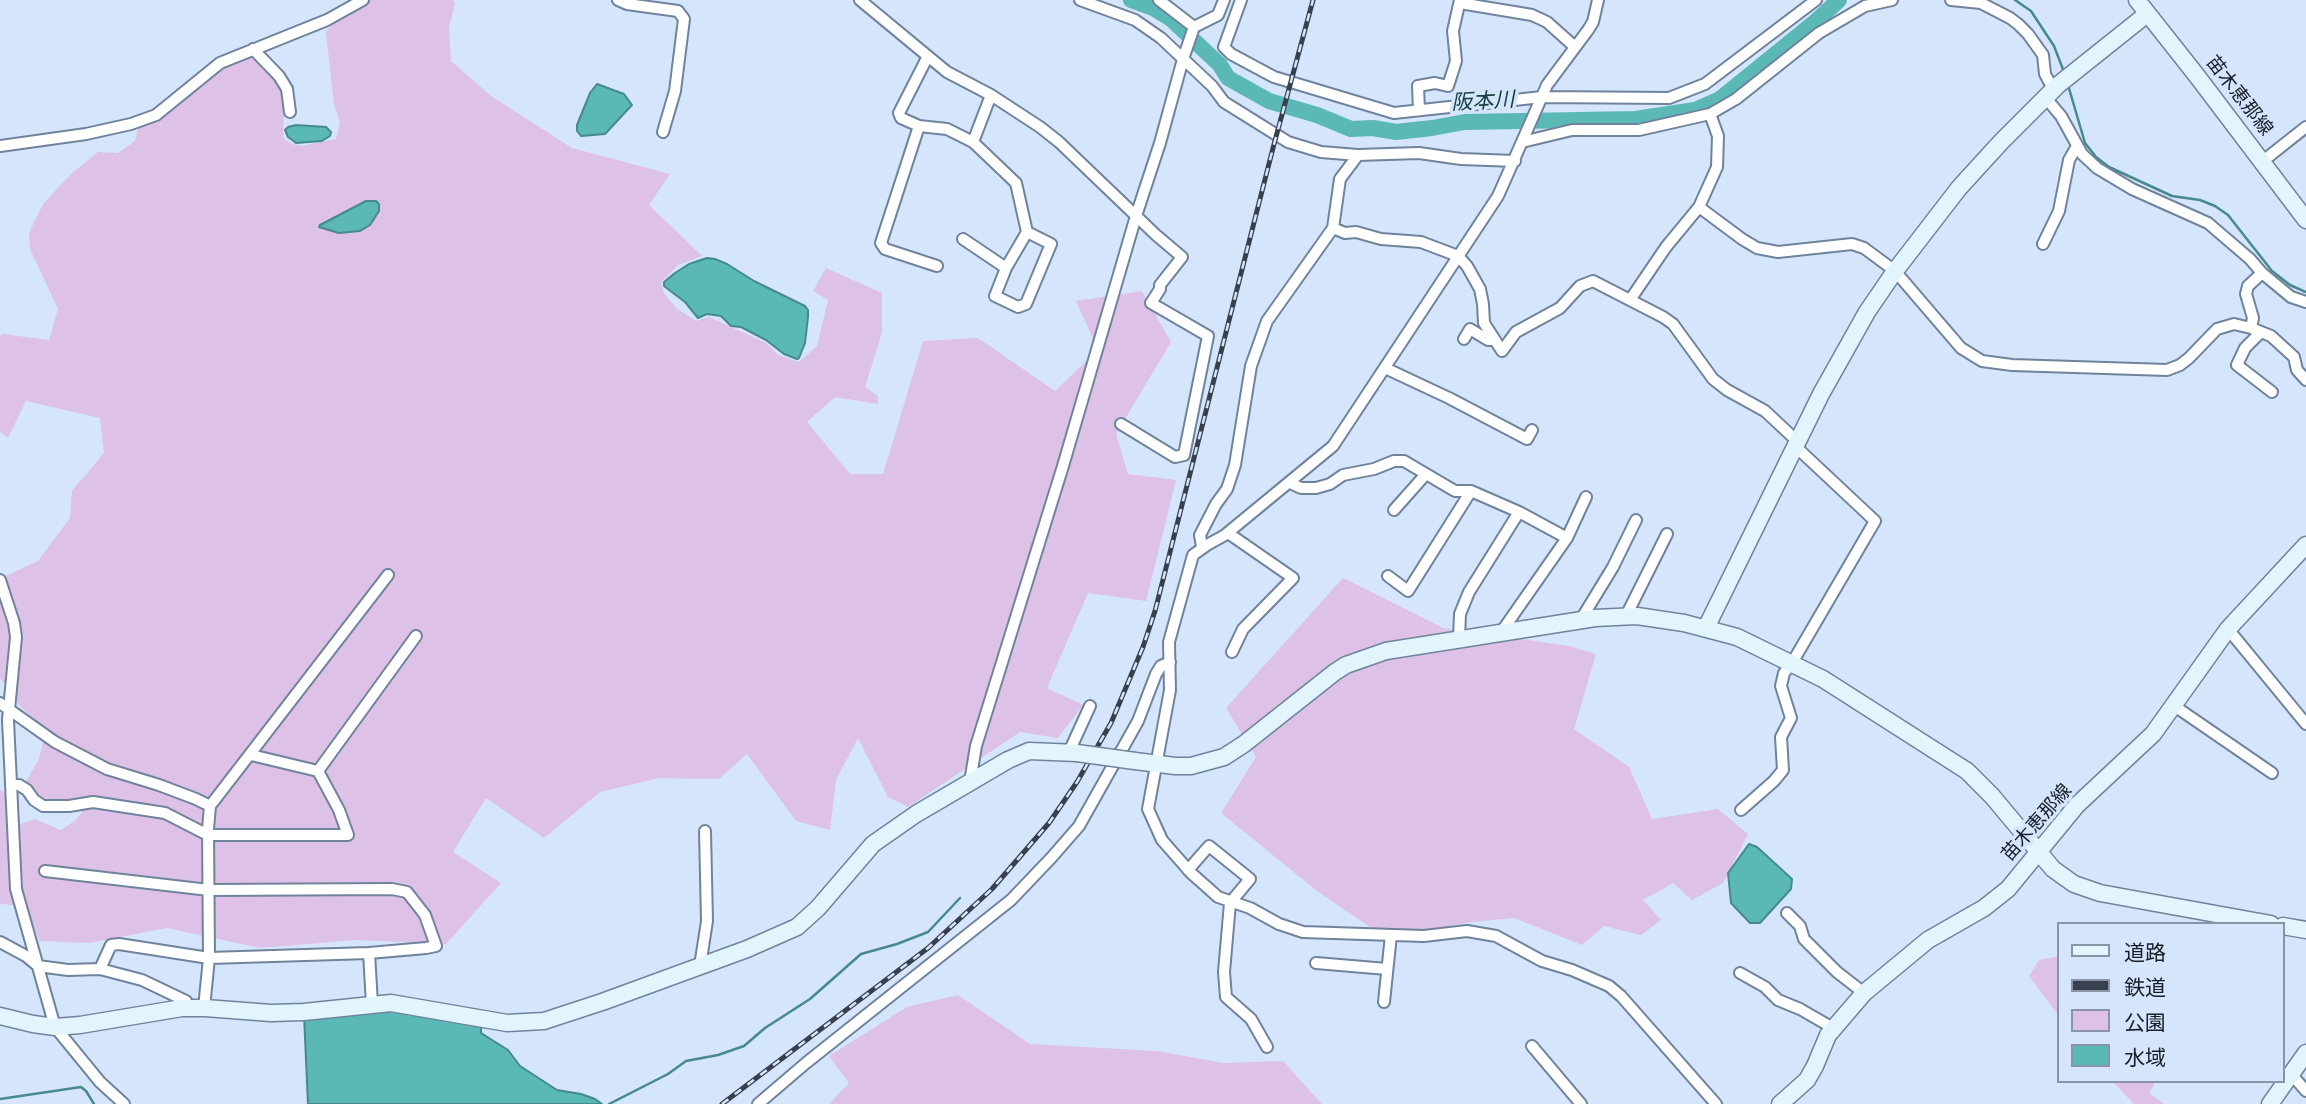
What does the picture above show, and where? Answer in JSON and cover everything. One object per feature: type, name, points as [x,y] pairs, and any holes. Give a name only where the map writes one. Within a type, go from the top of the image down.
[{"type":"street","points":[[0,146],[86,134],[131,124],[156,115],[220,63],[327,20],[363,0]]},
{"type":"street","points":[[618,0],[628,4],[678,11],[684,19],[675,91],[663,132]]},
{"type":"street","points":[[860,0],[927,58],[957,79],[991,95],[1059,142],[1182,257],[1160,285],[1151,303],[1208,336],[1184,455],[1175,457],[1121,424]]},
{"type":"street","points":[[1080,0],[1135,20],[1161,38],[1212,86],[1224,102],[1288,142],[1321,152],[1358,155],[1419,153],[1461,159],[1515,161]]},
{"type":"street","points":[[1159,0],[1194,27]]},
{"type":"street","points":[[970,782],[976,747],[1063,466],[1183,59],[1194,27],[1218,15],[1224,0]]},
{"type":"street","points":[[1241,0],[1224,47],[1251,66],[1274,77],[1394,113],[1541,101],[1669,98],[1693,90],[1715,78],[1816,0]]},
{"type":"street","points":[[1598,0],[1593,22],[1547,85],[1498,196],[1333,446],[1228,533],[1193,555],[1169,642],[1170,690],[1148,809],[1162,840],[1188,870],[1218,897],[1250,908],[1279,924],[1303,932],[1424,936],[1467,931],[1496,936],[1542,961],[1609,986],[1621,996],[1716,1104]]},
{"type":"street","points":[[1524,137],[1572,130],[1639,130],[1710,114],[1736,99],[1819,33],[1865,6],[1892,0]]},
{"type":"street","points":[[1951,0],[1980,3],[2010,18],[2028,34],[2043,55],[2045,74],[2061,116],[2088,161],[2108,177],[2208,223],[2291,297],[2306,302]]},
{"type":"street","name":"苗木恵那線","points":[[2137,0],[2306,220]]},
{"type":"street","points":[[1419,110],[1418,86],[1435,83],[1448,86],[1457,61],[1452,31],[1460,1],[1532,15],[1547,22],[1575,47]]},
{"type":"street","points":[[1706,628],[1796,443],[1845,350],[1895,271],[1959,188],[2052,90],[2147,14]]},
{"type":"street","points":[[253,49],[273,67],[283,82],[287,89],[290,112]]},
{"type":"street","points":[[927,58],[899,113],[901,118],[919,126],[947,129],[973,142],[1016,183],[1027,232],[1006,268],[995,296],[1018,307],[1026,304],[1051,244],[1027,232]]},
{"type":"street","points":[[973,142],[991,95]]},
{"type":"street","points":[[1630,300],[1699,207],[1717,167],[1718,136],[1710,114]]},
{"type":"street","points":[[919,126],[881,243],[885,249],[937,266]]},
{"type":"street","points":[[2263,161],[2306,127]]},
{"type":"street","points":[[2043,244],[2059,211],[2070,156],[2077,146]]},
{"type":"street","points":[[1202,547],[1200,535],[1227,489],[1235,465],[1251,366],[1267,321],[1333,228],[1340,179],[1358,155]]},
{"type":"street","points":[[1699,207],[1757,248],[1778,252],[1852,244],[1864,248],[1895,271],[1961,348],[1982,361],[2012,365],[2166,370],[2189,358],[2217,329],[2234,324],[2272,336],[2294,357],[2297,370],[2306,380]]},
{"type":"street","points":[[1333,228],[1345,233],[1356,232],[1381,239],[1421,242],[1458,256],[1480,289],[1484,323],[1502,351],[1516,332],[1560,308],[1580,286],[1593,281],[1630,300],[1672,324],[1713,379],[1765,411],[1875,521],[1784,673],[1782,686],[1791,718],[1781,737],[1783,770],[1741,810]]},
{"type":"street","points":[[963,239],[1006,268]]},
{"type":"street","points":[[2262,273],[2248,286],[2246,294],[2256,330],[2237,365],[2272,392]]},
{"type":"street","points":[[1464,339],[1470,329],[1488,340],[1494,340]]},
{"type":"street","points":[[1385,368],[1527,439],[1532,430]]},
{"type":"street","points":[[1290,483],[1301,488],[1315,488],[1330,484],[1343,475],[1374,469],[1394,461],[1404,461],[1455,491],[1471,491],[1519,512],[1567,538]]},
{"type":"street","points":[[1394,510],[1426,474]]},
{"type":"street","points":[[1388,576],[1408,591],[1471,491]]},
{"type":"street","points":[[1503,631],[1567,538],[1587,497]]},
{"type":"street","points":[[1460,638],[1460,614],[1469,592],[1519,512]]},
{"type":"street","points":[[1580,621],[1613,567],[1636,520]]},
{"type":"street","points":[[1228,533],[1293,578],[1243,629],[1232,652]]},
{"type":"street","points":[[1626,616],[1667,534]]},
{"type":"street","name":"苗木恵那線","points":[[1780,1104],[1807,1080],[1833,1028],[1864,993],[1928,940],[1991,903],[2008,888],[2077,805],[2152,734],[2228,629],[2306,545]]},
{"type":"street","points":[[195,1008],[209,958],[210,806],[388,575]]},
{"type":"street","points":[[0,580],[16,637],[4,706],[12,785],[16,889],[55,1027],[100,1082],[124,1104]]},
{"type":"street","points":[[0,1016],[55,1027],[162,1010],[195,1008],[271,1013],[304,1012],[391,1003],[507,1023],[544,1021],[700,966],[797,927],[818,908],[873,844],[916,814],[1008,760],[1029,751],[1191,766],[1224,757],[1346,665],[1386,651],[1503,631],[1626,616],[1706,628],[1737,636],[1823,679],[1956,763],[1977,780],[2038,852],[2063,877],[2086,889],[2260,922]]},
{"type":"street","points":[[2228,629],[2305,722]]},
{"type":"street","points":[[318,771],[416,636]]},
{"type":"street","points":[[758,1104],[1011,900],[1052,857],[1085,814],[1138,721],[1156,674],[1161,666],[1170,662]]},
{"type":"street","points":[[2173,705],[2272,773]]},
{"type":"street","points":[[4,706],[55,742],[107,769],[159,785],[210,806]]},
{"type":"street","points":[[1073,753],[1090,706]]},
{"type":"street","points":[[12,785],[19,785],[27,790],[34,800],[43,806],[93,802],[165,813],[208,835],[348,835],[339,810],[318,771],[251,755]]},
{"type":"street","points":[[700,966],[707,921],[705,831]]},
{"type":"street","points":[[1188,870],[1209,846],[1250,879],[1230,903],[1224,972],[1226,997],[1251,1019],[1267,1046]]},
{"type":"street","points":[[46,870],[209,890],[393,889],[407,892],[425,915],[436,946],[369,953],[209,958],[119,944],[111,945],[100,969]]},
{"type":"street","points":[[1787,913],[1800,926],[1804,939],[1837,972],[1864,993]]},
{"type":"street","points":[[2285,926],[2306,930]]},
{"type":"street","points":[[1384,1002],[1391,935]]},
{"type":"street","points":[[0,942],[38,966],[68,970],[100,969],[142,980],[195,1008]]},
{"type":"street","points":[[369,953],[372,1004]]},
{"type":"street","points":[[1316,963],[1387,969]]},
{"type":"street","points":[[1740,973],[1765,987],[1778,1000],[1833,1028]]},
{"type":"street","points":[[1532,1046],[1581,1104]]},
{"type":"street","points":[[2270,1104],[2306,1053]]},
{"type":"street","points":[[2292,1075],[2306,1091]]},
{"type":"green space","points":[[370,0],[453,0],[455,3],[449,28],[451,61],[491,96],[572,148],[670,174],[649,205],[702,256],[678,265],[661,282],[664,293],[676,308],[696,321],[709,317],[766,343],[778,355],[799,362],[817,346],[828,300],[813,291],[826,268],[882,293],[882,332],[865,387],[878,396],[878,404],[835,397],[807,422],[850,474],[883,474],[923,341],[978,338],[1055,391],[1098,350],[1076,301],[1142,291],[1171,342],[1116,434],[1128,474],[1176,480],[1146,601],[1088,593],[1047,688],[1083,705],[1058,738],[1020,732],[908,807],[888,797],[858,738],[836,780],[830,830],[796,821],[747,754],[719,779],[659,778],[600,792],[544,838],[486,798],[453,852],[501,883],[446,944],[355,940],[260,948],[167,928],[89,943],[40,941],[25,906],[0,904],[0,790],[10,795],[18,825],[35,819],[61,830],[76,820],[85,808],[79,797],[66,802],[42,800],[26,781],[39,759],[46,730],[20,706],[0,678],[0,576],[6,576],[38,561],[70,518],[72,491],[104,453],[100,418],[26,401],[8,438],[0,432],[0,336],[3,334],[49,340],[58,309],[30,249],[29,233],[43,204],[70,175],[98,152],[118,153],[135,141],[139,126],[221,65],[253,51],[285,90],[283,138],[302,146],[336,139],[340,122],[334,105],[326,32],[334,21]]},
{"type":"green space","points":[[1343,578],[1443,628],[1569,646],[1596,654],[1574,729],[1629,767],[1652,819],[1718,809],[1748,834],[1723,883],[1692,900],[1673,883],[1643,900],[1661,920],[1641,935],[1604,926],[1582,945],[1514,918],[1471,922],[1386,938],[1317,891],[1221,813],[1256,757],[1226,708]]},
{"type":"green space","points":[[2058,958],[2058,1015],[2029,976],[2039,960]]},
{"type":"green space","points":[[958,995],[1030,1044],[1157,1051],[1223,1063],[1283,1061],[1322,1104],[829,1104],[849,1083],[829,1056],[907,1007]]},
{"type":"green space","points":[[2114,1083],[2155,1083],[2149,1093],[2164,1104],[2134,1104]]},
{"type":"water","points":[[597,84],[624,94],[632,105],[605,134],[581,136],[577,125],[590,93]]},
{"type":"water","points":[[296,125],[326,127],[331,132],[330,136],[322,141],[296,143],[288,137],[285,130]]},
{"type":"water","points":[[366,201],[376,201],[379,211],[370,225],[360,231],[339,233],[319,227],[320,225]]},
{"type":"water","points":[[707,258],[727,264],[754,281],[805,306],[808,317],[805,343],[799,358],[784,354],[766,340],[741,327],[731,326],[721,316],[707,314],[698,318],[685,302],[664,286],[664,282],[675,273],[689,264]]},
{"type":"water","points":[[1749,844],[1757,847],[1792,879],[1791,889],[1760,923],[1750,923],[1731,903],[1728,873]]},
{"type":"water","points":[[387,1008],[481,1025],[481,1033],[508,1050],[520,1066],[557,1090],[581,1094],[602,1104],[308,1104],[304,1015]]},
{"type":"waterway","name":"阪本川","points":[[1131,0],[1153,8],[1171,19],[1220,65],[1228,78],[1269,101],[1317,115],[1351,129],[1373,128],[1396,132],[1465,122],[1635,119],[1695,110],[1720,99],[1839,0]]},
{"type":"waterway","points":[[2015,0],[2031,11],[2054,46],[2064,72]]},
{"type":"waterway","points":[[2068,85],[2085,143],[2096,157],[2109,167],[2172,196],[2200,200],[2215,206],[2228,215],[2272,271],[2290,285],[2306,292]]},
{"type":"waterway","points":[[609,1104],[668,1074],[686,1061],[718,1055],[744,1046],[765,1028],[810,999],[861,954],[928,932],[960,898]]},
{"type":"waterway","points":[[0,1099],[81,1087],[94,1104]]},
{"type":"railway","points":[[722,1104],[928,948],[992,889],[1049,823],[1077,782],[1111,723],[1155,611],[1313,0]]}]
